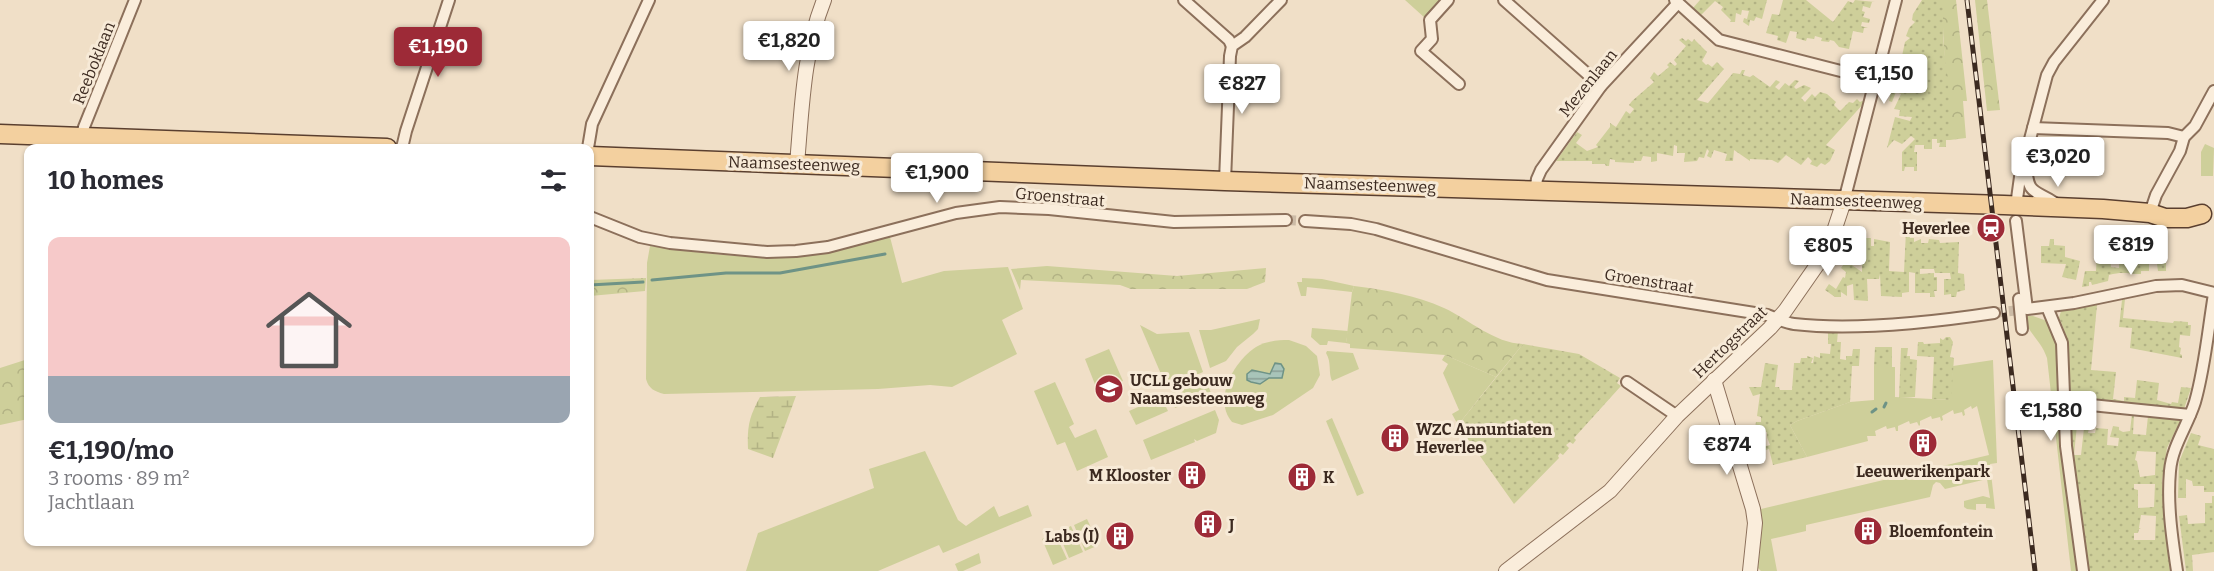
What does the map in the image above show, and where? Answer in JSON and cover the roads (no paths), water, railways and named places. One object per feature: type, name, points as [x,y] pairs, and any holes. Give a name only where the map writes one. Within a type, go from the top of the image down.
[{"type":"main road","points":[[0,134],[225,144]]},
{"type":"main road","name":"Naamsesteenweg","points":[[594,156],[1226,181],[1844,201],[2013,211],[2061,208],[2150,213],[2165,218],[2187,218],[2208,214]]},
{"type":"street","name":"Reeboklaan","points":[[82,137],[135,0]]},
{"type":"street","points":[[403,144],[449,0]]},
{"type":"street","points":[[589,144],[592,124],[649,0]]},
{"type":"street","points":[[797,164],[803,81],[809,48],[824,0]]},
{"type":"street","points":[[1184,0],[1229,40],[1232,46],[1226,181]]},
{"type":"street","points":[[1232,46],[1245,37],[1281,0]]},
{"type":"street","points":[[1448,0],[1430,20],[1432,39],[1421,51],[1460,84]]},
{"type":"street","points":[[1504,0],[1601,86]]},
{"type":"street","name":"Hertogstraat","points":[[1506,571],[1610,490],[1677,416],[1778,319],[1824,255],[1844,201],[1896,0]]},
{"type":"street","points":[[2022,329],[2013,211],[2018,188],[2047,75],[2054,62],[2103,0]]},
{"type":"street","points":[[1677,2],[1719,40],[1876,80]]},
{"type":"street","name":"Mezenlaan","points":[[1535,191],[1541,170],[1601,86],[1677,2]]},
{"type":"street","points":[[2150,213],[2156,195],[2180,151],[2184,137],[2195,126],[2214,91]]},
{"type":"street","points":[[2033,128],[2168,132],[2184,137]]},
{"type":"street","points":[[2026,156],[2027,181],[2032,189],[2061,208]]},
{"type":"street","name":"Groenstraat","points":[[594,219],[640,237],[670,243],[767,252],[820,249],[956,213],[1000,207],[1049,209],[1174,222],[1286,220]]},
{"type":"street","points":[[2013,211],[2027,309],[2156,286],[2182,285],[2214,294],[2200,384],[2172,458],[2170,471],[2170,521],[2177,571]]},
{"type":"street","name":"Groenstraat","points":[[1305,221],[1351,224],[1376,229],[1547,280],[1767,315],[1791,324],[1857,325],[1927,321],[1994,313]]},
{"type":"street","points":[[2047,307],[2062,343],[2065,437],[2083,571]]},
{"type":"street","points":[[1714,380],[1753,508],[1755,523],[1750,571]]},
{"type":"street","points":[[1627,382],[1677,416]]},
{"type":"street","points":[[2091,405],[2190,415]]},
{"type":"waterway","points":[[652,280],[726,273],[780,273],[885,254]]},
{"type":"waterway","points":[[594,285],[643,282]]},
{"type":"waterway","points":[[1884,407],[1886,403]]},
{"type":"waterway","points":[[1872,412],[1876,409]]},
{"type":"tunnel","points":[[1286,220],[1305,221]]},
{"type":"tunnel","points":[[1994,313],[2027,309]]},
{"type":"railway","points":[[1967,0],[2035,571]]},
{"type":"place","name":"Heverlee","points":[[1991,228]]},
{"type":"place","name":"UCLL gebouw Naamsesteenweg","points":[[1109,389]]},
{"type":"place","name":"WZC Annuntiaten Heverlee","points":[[1395,438]]},
{"type":"place","name":"Leeuwerikenpark","points":[[1923,443]]},
{"type":"place","name":"M Klooster","points":[[1192,475]]},
{"type":"place","name":"K","points":[[1302,477]]},
{"type":"place","name":"J","points":[[1208,524]]},
{"type":"place","name":"Bloemfontein","points":[[1868,531]]},
{"type":"place","name":"Labs (I)","points":[[1120,536]]}]
